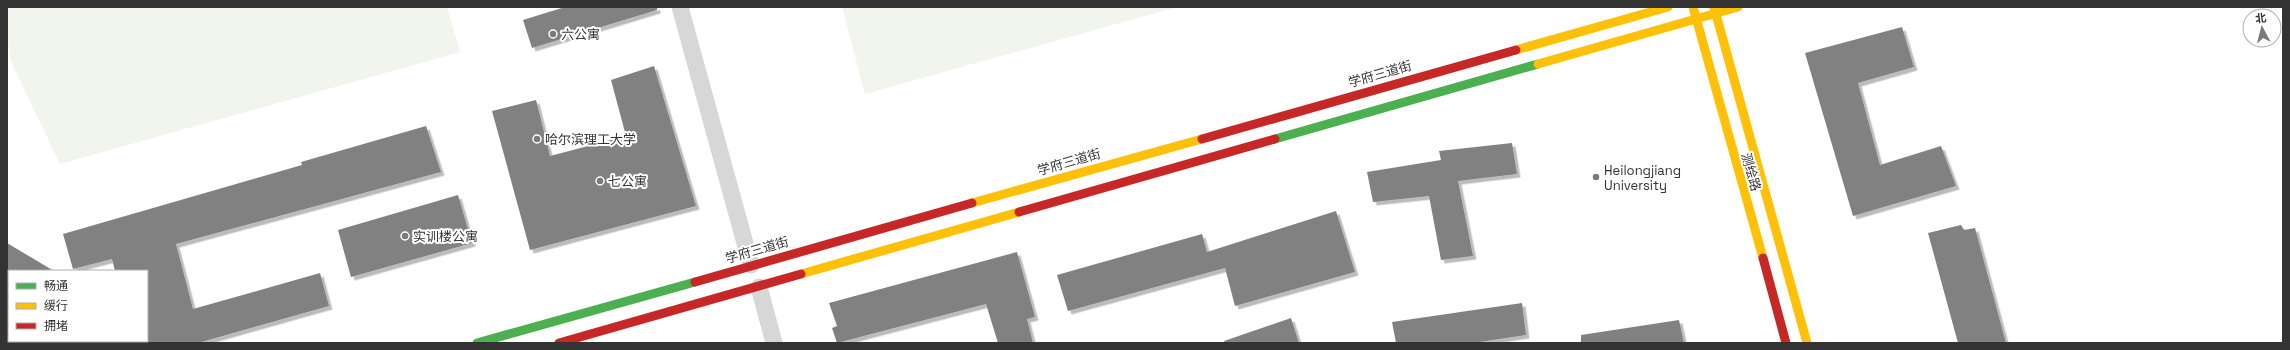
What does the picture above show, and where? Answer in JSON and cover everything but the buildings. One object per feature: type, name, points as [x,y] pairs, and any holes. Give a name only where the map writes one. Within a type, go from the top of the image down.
[{"type":"main road","name":"学府三道街","points":[[477,343],[1668,7]]},
{"type":"main road","name":"测绘路","points":[[1692,7],[1786,343]]},
{"type":"main road","points":[[559,343],[1695,19],[1715,10],[1738,7]]},
{"type":"main road","name":"测绘路","points":[[1715,10],[1807,343]]},
{"type":"street","points":[[680,7],[751,265]]},
{"type":"street","points":[[759,287],[774,343]]},
{"type":"shaded area","points":[[7,7],[447,7],[460,52],[60,164],[11,61],[7,36]]},
{"type":"shaded area","points":[[842,7],[1177,7],[865,94]]},
{"type":"traffic: fast","points":[[1275,139],[1538,64]]},
{"type":"traffic: fast","points":[[477,343],[695,282]]},
{"type":"traffic: slow","points":[[1516,50],[1668,7]]},
{"type":"traffic: slow","points":[[1693,7],[1763,258]]},
{"type":"traffic: slow","points":[[1714,7],[1807,343]]},
{"type":"traffic: slow","points":[[1538,64],[1738,7]]},
{"type":"traffic: slow","points":[[972,203],[1202,139]]},
{"type":"traffic: slow","points":[[801,274],[1019,212]]},
{"type":"traffic: jam","points":[[1202,139],[1516,50]]},
{"type":"traffic: jam","points":[[1019,212],[1275,139]]},
{"type":"traffic: jam","points":[[695,282],[972,203]]},
{"type":"traffic: jam","points":[[1763,258],[1786,343]]},
{"type":"traffic: jam","points":[[559,343],[801,274]]},
{"type":"place","name":"六公寓","points":[[553,34]]},
{"type":"place","name":"哈尔滨理工大学","points":[[537,139]]},
{"type":"place","name":"Heilongjiang University","points":[[1596,177]]},
{"type":"place","name":"七公寓","points":[[600,181]]},
{"type":"place","name":"实训楼公寓","points":[[405,236]]}]
